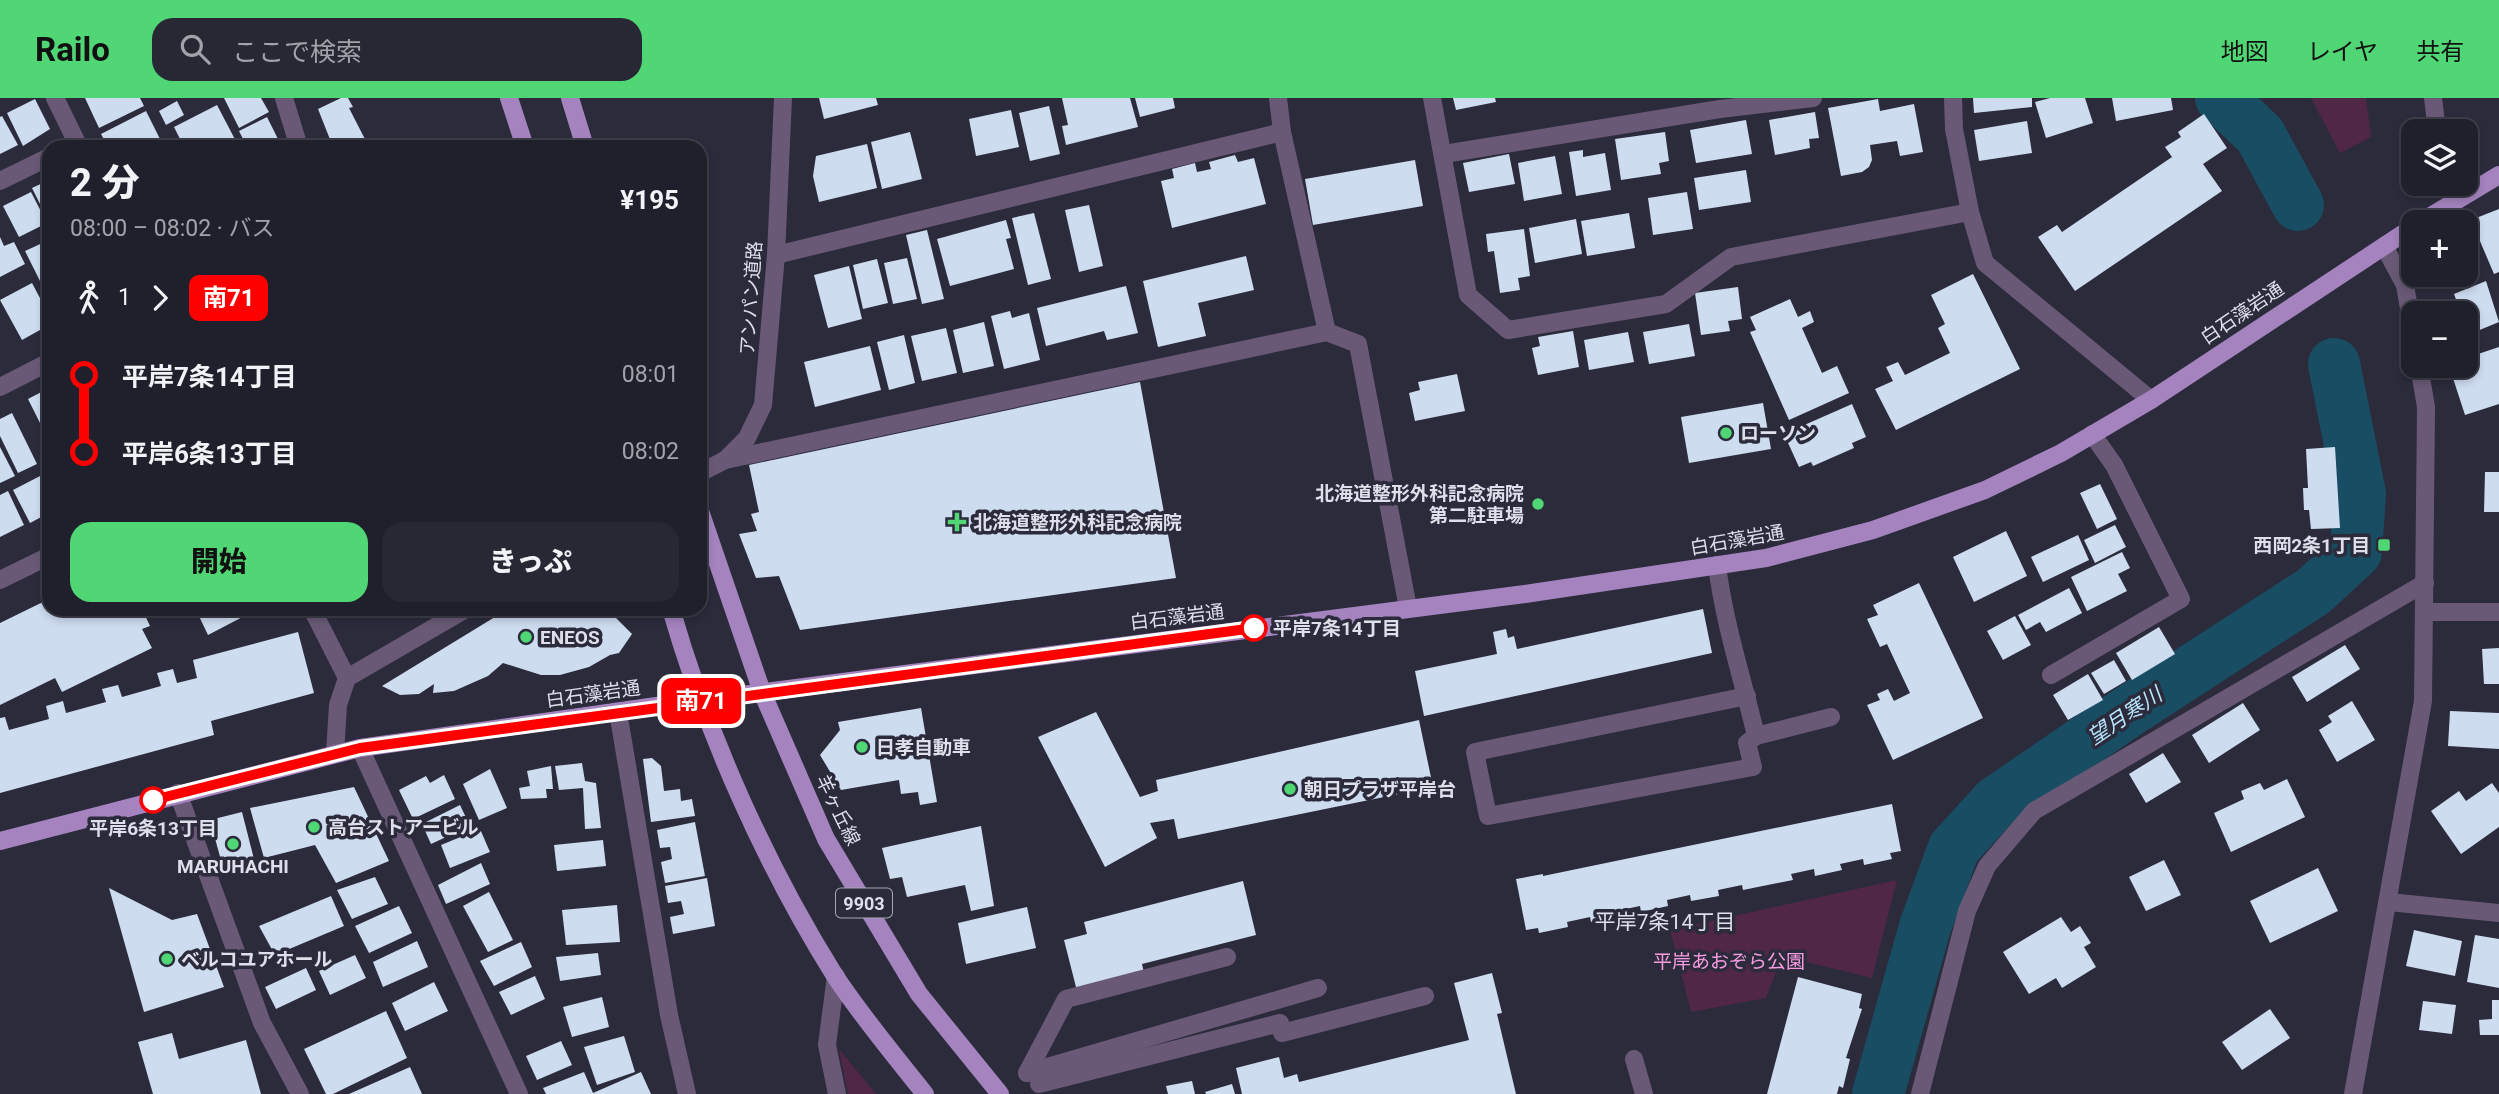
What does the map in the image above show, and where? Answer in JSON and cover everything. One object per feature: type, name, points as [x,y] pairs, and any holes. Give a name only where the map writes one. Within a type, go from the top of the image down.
[{"type":"main road","points":[[509,98],[522,140]]},
{"type":"main road","points":[[570,98],[583,140]]},
{"type":"main road","points":[[2478,183],[2499,175]]},
{"type":"main road","points":[[2435,210],[2450,196]]},
{"type":"main road","name":"白石藻岩通","points":[[0,841],[360,748],[1766,558],[1873,530],[1984,490],[2092,435],[2151,400],[2401,235]]},
{"type":"main road","name":"羊ヶ丘線","points":[[707,531],[762,692],[826,839],[919,994],[1000,1094]]},
{"type":"main road","points":[[673,616],[702,701],[750,821],[836,976],[925,1094]]},
{"type":"street","points":[[55,98],[72,140]]},
{"type":"street","points":[[284,98],[297,140]]},
{"type":"street","name":"アンパン道路","points":[[707,469],[725,460],[747,438],[763,405],[776,255],[783,98]]},
{"type":"street","points":[[1278,98],[1327,332]]},
{"type":"street","points":[[1432,98],[1468,295],[1508,330],[1666,304],[1731,257],[1970,212]]},
{"type":"street","points":[[1444,154],[1719,104],[1813,98]]},
{"type":"street","points":[[1952,98],[1954,129],[1970,212],[1985,263],[2151,400]]},
{"type":"street","points":[[2433,98],[2436,119]]},
{"type":"street","points":[[776,255],[1283,132]]},
{"type":"street","points":[[0,181],[42,160]]},
{"type":"street","points":[[2384,246],[2405,285],[2408,301]]},
{"type":"street","points":[[725,460],[1327,332],[1359,344],[1408,608]]},
{"type":"street","points":[[0,387],[42,366]]},
{"type":"street","points":[[2353,1094],[2423,701],[2426,407],[2421,378]]},
{"type":"street","points":[[2051,675],[2181,599],[2114,465],[2092,435]]},
{"type":"street","points":[[0,580],[42,559]]},
{"type":"street","points":[[1717,565],[1721,597],[1756,736]]},
{"type":"street","points":[[1920,1094],[1968,911],[1987,866],[2034,811],[2425,583]]},
{"type":"street","points":[[2424,612],[2499,612]]},
{"type":"street","points":[[316,616],[347,678]]},
{"type":"street","points":[[335,753],[338,705],[347,678],[454,616]]},
{"type":"street","points":[[1746,696],[1475,752],[1488,816],[1753,767],[1747,743],[1756,736],[1831,717]]},
{"type":"street","points":[[618,712],[669,1015],[687,1094]]},
{"type":"street","points":[[360,748],[519,1094]]},
{"type":"street","points":[[178,793],[262,1023],[300,1094]]},
{"type":"street","points":[[2389,902],[2499,913]]},
{"type":"street","points":[[1227,957],[1066,999],[1027,1073],[1318,988]]},
{"type":"street","points":[[836,976],[827,1045],[837,1094]]},
{"type":"street","points":[[1040,1084],[1280,1023],[1282,1033],[1425,996]]},
{"type":"street","points":[[1634,1059],[1644,1094]]},
{"type":"green space","points":[[2311,98],[2366,98],[2371,137],[2340,153]]},
{"type":"green space","name":"平岸あおぞら公園","points":[[1897,880],[1872,978],[1782,956],[1766,998],[1691,1012],[1670,930]]},
{"type":"green space","points":[[839,1049],[876,1094],[848,1094]]},
{"type":"building","points":[[85,98],[140,98],[144,106],[99,128]]},
{"type":"building","points":[[224,98],[261,98],[269,112],[239,128]]},
{"type":"building","points":[[341,98],[348,98],[353,107],[349,108],[365,140],[330,140],[318,109]]},
{"type":"building","points":[[819,98],[876,98],[878,105],[824,119]]},
{"type":"building","points":[[1062,98],[1130,98],[1138,127],[1066,145],[1062,126],[1068,125]]},
{"type":"building","points":[[1135,98],[1173,98],[1175,108],[1140,117]]},
{"type":"building","points":[[1453,98],[1495,98],[1496,102],[1456,110]]},
{"type":"building","points":[[1973,98],[2032,98],[2032,107],[1974,113]]},
{"type":"building","points":[[2050,98],[2085,98],[2093,123],[2046,138],[2035,102]]},
{"type":"building","points":[[2112,98],[2171,98],[2173,110],[2116,121]]},
{"type":"building","points":[[35,99],[50,129],[23,146],[7,113]]},
{"type":"building","points":[[1878,99],[1880,111],[1914,104],[1923,152],[1900,156],[1897,141],[1870,145],[1872,160],[1869,167],[1862,172],[1841,176],[1828,108]]},
{"type":"building","points":[[177,101],[184,115],[166,125],[159,111]]},
{"type":"building","points":[[217,105],[235,140],[180,140],[174,127]]},
{"type":"building","points":[[1049,106],[1060,154],[1030,161],[1019,113]]},
{"type":"building","points":[[1011,110],[1019,147],[976,156],[969,119]]},
{"type":"building","points":[[146,111],[160,140],[104,140],[101,134]]},
{"type":"building","points":[[1815,112],[1819,138],[1809,139],[1810,148],[1775,155],[1769,120]]},
{"type":"building","points":[[2204,114],[2227,148],[2203,164],[2222,191],[2075,291],[2038,237],[2057,225],[2062,232],[2172,157],[2165,147],[2181,137],[2178,132]]},
{"type":"building","points":[[2,116],[18,145],[0,154],[0,117]]},
{"type":"building","points":[[267,117],[278,140],[244,140],[239,131]]},
{"type":"building","points":[[1746,120],[1752,154],[1696,163],[1690,130]]},
{"type":"building","points":[[2027,121],[2032,153],[1979,161],[1974,130]]},
{"type":"building","points":[[910,132],[922,179],[882,189],[871,142]]},
{"type":"building","points":[[1665,132],[1669,161],[1659,163],[1661,174],[1621,180],[1615,139]]},
{"type":"building","points":[[867,144],[877,188],[819,202],[813,176],[816,156]]},
{"type":"building","points":[[1583,150],[1583,157],[1605,153],[1611,190],[1576,196],[1569,152]]},
{"type":"building","points":[[1509,154],[1515,184],[1469,192],[1463,163]]},
{"type":"building","points":[[1235,155],[1238,162],[1254,158],[1266,204],[1172,228],[1161,181],[1174,178],[1172,169],[1195,163],[1197,172],[1211,169],[1209,162]]},
{"type":"building","points":[[1555,156],[1562,194],[1524,201],[1518,163]]},
{"type":"building","points":[[1415,160],[1423,206],[1313,225],[1305,179]]},
{"type":"building","points":[[1746,170],[1751,202],[1699,210],[1694,178]]},
{"type":"building","points":[[42,183],[42,208],[32,188]]},
{"type":"building","points":[[31,192],[42,213],[42,226],[19,237],[3,206]]},
{"type":"building","points":[[1687,192],[1693,229],[1653,235],[1648,198]]},
{"type":"building","points":[[1089,205],[1103,266],[1079,272],[1065,210]]},
{"type":"building","points":[[2499,209],[2499,272],[2494,274],[2478,236],[2478,217]]},
{"type":"building","points":[[1034,213],[1051,279],[1028,285],[1012,218]]},
{"type":"building","points":[[1629,213],[1635,248],[1587,256],[1581,221]]},
{"type":"building","points":[[1576,219],[1582,254],[1535,263],[1529,228]]},
{"type":"building","points":[[1006,220],[1011,238],[1006,239],[1014,269],[950,286],[937,239]]},
{"type":"building","points":[[1524,229],[1530,276],[1518,278],[1520,290],[1500,293],[1494,251],[1488,252],[1486,234]]},
{"type":"building","points":[[927,230],[944,299],[922,304],[906,235]]},
{"type":"building","points":[[0,237],[4,246],[14,242],[25,264],[0,277]]},
{"type":"building","points":[[42,243],[42,280],[40,281],[25,251]]},
{"type":"building","points":[[1246,256],[1254,290],[1198,303],[1206,336],[1158,347],[1143,281]]},
{"type":"building","points":[[907,258],[917,299],[893,304],[884,263]]},
{"type":"building","points":[[877,259],[888,303],[863,309],[853,265]]},
{"type":"building","points":[[849,266],[862,319],[828,328],[814,275]]},
{"type":"building","points":[[1973,274],[2020,369],[1896,430],[1875,389],[1893,381],[1886,367],[1898,362],[1905,375],[1950,353],[1938,328],[1945,324],[1931,295]]},
{"type":"building","points":[[2486,281],[2499,322],[2478,331],[2478,301],[2457,301],[2454,294],[2478,287],[2478,284]]},
{"type":"building","points":[[32,283],[42,302],[42,329],[22,340],[0,300]]},
{"type":"building","points":[[1126,286],[1138,333],[1107,340],[1104,331],[1046,346],[1037,308]]},
{"type":"building","points":[[1738,287],[1742,319],[1728,321],[1730,331],[1701,335],[1695,293]]},
{"type":"building","points":[[1790,299],[1798,317],[1810,311],[1814,322],[1802,328],[1822,373],[1837,366],[1849,393],[1789,420],[1750,332],[1756,330],[1750,317]]},
{"type":"building","points":[[1010,311],[1012,318],[1029,313],[1040,360],[1004,369],[991,316]]},
{"type":"building","points":[[984,322],[994,366],[963,373],[953,330]]},
{"type":"building","points":[[1689,324],[1695,356],[1649,364],[1643,332]]},
{"type":"building","points":[[946,328],[957,373],[922,381],[911,336]]},
{"type":"building","points":[[1573,331],[1579,367],[1538,375],[1532,348],[1540,346],[1538,337]]},
{"type":"building","points":[[1628,332],[1634,362],[1589,370],[1584,340]]},
{"type":"building","points":[[904,335],[915,383],[889,390],[877,342]]},
{"type":"building","points":[[870,346],[881,390],[815,407],[804,362]]},
{"type":"building","points":[[2499,347],[2499,404],[2465,415],[2453,378],[2478,378],[2478,354]]},
{"type":"building","points":[[1457,374],[1465,411],[1415,421],[1409,393],[1420,390],[1418,382]]},
{"type":"building","points":[[1140,382],[1176,578],[800,630],[779,576],[756,578],[739,534],[757,531],[751,514],[759,512],[749,465]]},
{"type":"building","points":[[42,392],[40,423],[28,399]]},
{"type":"building","name":"ローソン","points":[[1763,403],[1771,449],[1689,463],[1681,417]]},
{"type":"building","points":[[1852,404],[1866,437],[1852,443],[1854,448],[1813,466],[1811,462],[1799,467],[1784,434]]},
{"type":"building","points":[[12,413],[37,464],[18,473],[0,436],[0,419]]},
{"type":"building","points":[[0,447],[15,476],[0,483]]},
{"type":"building","points":[[2335,447],[2340,528],[2311,529],[2309,510],[2304,510],[2303,488],[2308,488],[2306,449]]},
{"type":"building","points":[[2485,472],[2499,472],[2499,512],[2484,512]]},
{"type":"building","points":[[42,475],[42,517],[30,523],[13,490]]},
{"type":"building","points":[[2100,484],[2117,519],[2097,529],[2080,493]]},
{"type":"building","points":[[8,491],[24,525],[0,537],[0,495]]},
{"type":"building","points":[[2115,525],[2126,547],[2095,563],[2084,540]]},
{"type":"building","points":[[2006,531],[2027,576],[1974,602],[1953,557]]},
{"type":"building","points":[[2078,535],[2089,560],[2043,582],[2031,557]]},
{"type":"building","points":[[2122,552],[2130,568],[2118,574],[2127,591],[2087,611],[2071,577]]},
{"type":"building","points":[[1919,583],[1983,718],[1893,760],[1867,705],[1880,700],[1877,694],[1888,689],[1894,701],[1910,693],[1887,644],[1880,647],[1867,619],[1878,615],[1873,605]]},
{"type":"building","points":[[2069,588],[2082,613],[2046,632],[2040,622],[2026,630],[2018,615]]},
{"type":"building","points":[[42,602],[42,616],[145,616],[150,626],[142,629],[152,648],[62,692],[55,678],[0,705],[0,623]]},
{"type":"building","points":[[1703,609],[1712,653],[1424,716],[1415,671],[1497,654],[1493,632],[1506,629],[1508,638],[1514,636],[1517,649]]},
{"type":"building","points":[[199,616],[245,616],[208,635]]},
{"type":"building","points":[[497,616],[614,616],[632,634],[619,653],[589,667],[560,675],[541,675],[503,663],[488,676],[454,691],[433,693],[434,684],[419,694],[400,695],[382,686]]},
{"type":"building","points":[[2015,616],[2031,645],[2003,660],[1987,631]]},
{"type":"building","points":[[2159,627],[2175,654],[2132,680],[2116,653]]},
{"type":"building","points":[[298,632],[314,693],[211,721],[214,735],[0,793],[0,718],[5,717],[9,730],[49,719],[46,706],[63,701],[66,713],[106,702],[102,689],[118,685],[122,697],[161,686],[157,673],[173,669],[177,683],[197,678],[193,660]]},
{"type":"building","points":[[2345,645],[2360,669],[2307,702],[2292,677]]},
{"type":"building","points":[[2499,648],[2499,684],[2484,684],[2482,649]]},
{"type":"building","points":[[2114,660],[2126,681],[2104,694],[2091,673]]},
{"type":"building","points":[[2088,674],[2103,700],[2068,720],[2053,695]]},
{"type":"building","points":[[2352,701],[2375,740],[2337,762],[2319,730],[2332,722],[2328,716]]},
{"type":"building","points":[[2243,703],[2260,730],[2209,763],[2192,735]]},
{"type":"building","points":[[921,708],[937,802],[920,805],[918,792],[901,794],[899,780],[841,790],[820,755],[840,730],[838,722]]},
{"type":"building","points":[[2450,711],[2499,713],[2499,749],[2448,746]]},
{"type":"building","name":"朝日プラザ平岸台","points":[[1096,712],[1140,797],[1158,791],[1156,780],[1419,720],[1433,787],[1178,839],[1174,819],[1150,823],[1157,838],[1105,867],[1038,737]]},
{"type":"building","points":[[2163,753],[2181,782],[2146,803],[2129,774]]},
{"type":"building","points":[[652,758],[661,766],[664,791],[680,789],[681,801],[692,799],[695,816],[651,822],[643,759]]},
{"type":"building","points":[[582,763],[585,781],[596,783],[601,828],[585,829],[583,788],[559,790],[555,766]]},
{"type":"building","points":[[551,766],[553,789],[546,789],[547,798],[521,799],[519,788],[530,786],[527,771]]},
{"type":"building","points":[[490,769],[507,808],[479,820],[463,784]]},
{"type":"building","points":[[444,775],[455,799],[413,819],[399,790],[426,776],[430,783]]},
{"type":"building","points":[[2287,779],[2305,817],[2231,852],[2214,813],[2244,799],[2241,791],[2260,783],[2264,790]]},
{"type":"building","points":[[2492,783],[2499,793],[2499,827],[2461,854],[2431,811],[2459,791],[2466,801]]},
{"type":"building","name":"高台ストアービル","points":[[354,787],[389,861],[336,883],[315,845],[264,858],[250,808]]},
{"type":"building","points":[[1892,804],[1901,851],[1890,853],[1892,859],[1864,865],[1863,859],[1840,864],[1842,870],[1815,876],[1814,869],[1791,874],[1793,880],[1743,890],[1742,885],[1718,890],[1719,896],[1691,901],[1690,895],[1667,900],[1668,906],[1641,912],[1640,906],[1616,911],[1617,916],[1591,922],[1590,917],[1567,922],[1568,927],[1539,933],[1538,928],[1526,930],[1516,879],[1543,876]]},
{"type":"building","points":[[460,805],[470,826],[431,844],[422,824]]},
{"type":"building","name":"MARUHACHI","points":[[242,812],[256,867],[225,875],[210,820]]},
{"type":"building","points":[[695,822],[705,876],[665,883],[661,862],[672,859],[670,847],[660,848],[657,830]]},
{"type":"building","points":[[981,826],[994,906],[971,911],[965,885],[907,897],[902,877],[890,879],[882,848]]},
{"type":"building","points":[[480,829],[490,852],[450,868],[441,845]]},
{"type":"building","points":[[603,840],[606,866],[557,871],[554,845]]},
{"type":"building","points":[[2164,860],[2181,895],[2146,911],[2129,877]]},
{"type":"building","points":[[481,863],[490,884],[446,904],[438,885]]},
{"type":"building","points":[[2318,868],[2338,911],[2270,943],[2250,901]]},
{"type":"building","points":[[375,877],[388,904],[352,919],[337,890]]},
{"type":"building","points":[[707,878],[715,926],[673,934],[670,917],[684,914],[681,901],[668,903],[665,886]]},
{"type":"building","points":[[1243,881],[1256,935],[1142,964],[1144,973],[1077,991],[1064,940],[1087,934],[1084,922]]},
{"type":"building","points":[[109,888],[172,920],[197,914],[224,987],[144,1012]]},
{"type":"building","points":[[489,892],[513,940],[488,952],[463,906]]},
{"type":"building","points":[[331,896],[344,926],[275,955],[259,926]]},
{"type":"building","points":[[617,905],[620,942],[566,945],[562,910]]},
{"type":"building","points":[[399,906],[412,933],[369,953],[355,926]]},
{"type":"building","points":[[1027,907],[1036,948],[966,964],[958,923]]},
{"type":"building","points":[[2061,917],[2071,932],[2080,926],[2091,943],[2084,947],[2096,967],[2062,988],[2056,978],[2029,994],[2003,952]]},
{"type":"building","points":[[2414,930],[2462,941],[2455,976],[2406,966]]},
{"type":"building","points":[[2475,935],[2499,939],[2499,988],[2467,982]]},
{"type":"building","points":[[417,941],[428,967],[383,987],[373,962]]},
{"type":"building","points":[[521,942],[532,967],[494,986],[480,961]]},
{"type":"building","points":[[598,953],[601,975],[560,981],[556,957]]},
{"type":"building","points":[[355,955],[366,978],[330,995],[319,971]]},
{"type":"building","points":[[306,968],[316,990],[276,1009],[265,987]]},
{"type":"building","points":[[1492,973],[1502,1013],[1497,1014],[1516,1094],[1242,1094],[1236,1068],[1279,1057],[1284,1078],[1297,1074],[1299,1082],[1469,1040],[1454,983]]},
{"type":"building","points":[[535,976],[545,999],[511,1015],[499,992]]},
{"type":"building","points":[[1798,977],[1862,994],[1859,1008],[1862,1009],[1846,1058],[1850,1059],[1843,1088],[1839,1086],[1837,1094],[1767,1094]]},
{"type":"building","points":[[434,982],[448,1011],[405,1031],[392,1003]]},
{"type":"building","points":[[602,997],[609,1027],[572,1037],[563,1007]]},
{"type":"building","points":[[2492,1000],[2499,1000],[2499,1035],[2480,1035],[2479,1020],[2492,1019]]},
{"type":"building","points":[[2423,1001],[2456,1005],[2452,1034],[2419,1030]]},
{"type":"building","points":[[2270,1009],[2290,1038],[2242,1070],[2222,1042]]},
{"type":"building","points":[[386,1011],[407,1058],[333,1094],[326,1094],[304,1049]]},
{"type":"building","points":[[172,1033],[179,1059],[246,1040],[261,1094],[153,1094],[138,1042]]},
{"type":"building","points":[[624,1036],[635,1072],[597,1085],[584,1047]]},
{"type":"building","points":[[561,1041],[572,1065],[537,1080],[526,1056]]},
{"type":"building","points":[[410,1067],[422,1094],[349,1094]]},
{"type":"building","points":[[584,1072],[593,1093],[641,1072],[651,1094],[546,1094],[543,1088]]},
{"type":"building","points":[[1192,1081],[1195,1094],[1168,1094],[1166,1086]]},
{"type":"building","points":[[1232,1084],[1235,1094],[1205,1092]]},
{"type":"waterway","name":"望月寒川","points":[[2221,98],[2260,135],[2298,205]]},
{"type":"waterway","name":"望月寒川","points":[[1878,1094],[1925,927],[1954,848],[1996,802],[2129,711],[2314,591],[2356,552],[2360,494],[2334,364]]},
{"type":"bus line","name":"南71","points":[[153,800],[360,748],[649,707],[1254,628]]},
{"type":"place","name":"ローソン","points":[[1726,433]]},
{"type":"place","name":"北海道整形外科記念病院 第二駐車場","points":[[1538,504]]},
{"type":"place","name":"北海道整形外科記念病院","points":[[957,522]]},
{"type":"place","name":"西岡2条1丁目","points":[[2384,545]]},
{"type":"place","name":"平岸7条14丁目","points":[[1254,628]]},
{"type":"place","name":"ENEOS","points":[[526,637]]},
{"type":"place","name":"日孝自動車","points":[[862,747]]},
{"type":"place","name":"朝日プラザ平岸台","points":[[1290,789]]},
{"type":"place","name":"平岸6条13丁目","points":[[153,800]]},
{"type":"place","name":"高台ストアービル","points":[[314,827]]},
{"type":"place","name":"MARUHACHI","points":[[233,844]]},
{"type":"place","name":"ベルコユアホール","points":[[167,959]]},
{"type":"district","name":"平岸7条14丁目","points":[[1665,922]]}]
